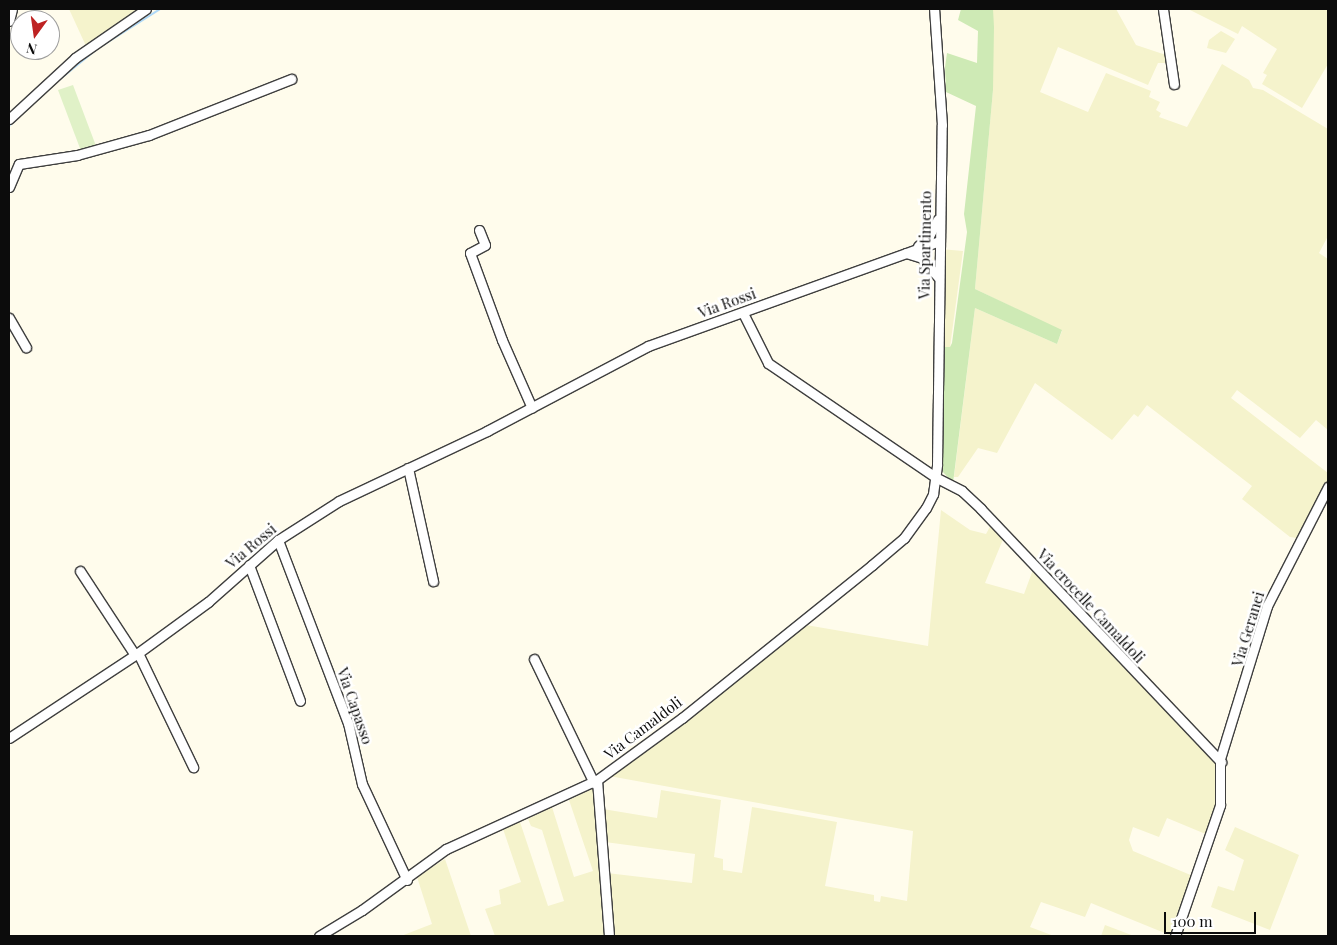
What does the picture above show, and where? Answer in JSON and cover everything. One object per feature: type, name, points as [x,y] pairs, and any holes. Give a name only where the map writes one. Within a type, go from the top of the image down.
[{"type":"street","points":[[9,21],[12,9]]},
{"type":"street","points":[[9,119],[75,58],[146,9]]},
{"type":"street","name":"Via Spartimento","points":[[934,9],[942,111],[935,479]]},
{"type":"street","points":[[1163,9],[1174,84]]},
{"type":"street","points":[[9,187],[19,164],[77,155],[149,135],[291,79]]},
{"type":"street","points":[[938,277],[922,258],[909,251],[929,236],[939,216]]},
{"type":"street","points":[[479,230],[485,245],[470,253],[502,340],[532,408]]},
{"type":"street","name":"Via Rossi","points":[[10,736],[137,654],[208,602],[278,540],[339,501],[532,408],[648,346],[939,241]]},
{"type":"street","name":"Via crocelle Camaldoli","points":[[743,313],[768,363],[935,479],[962,491],[1221,760]]},
{"type":"street","points":[[9,318],[26,347]]},
{"type":"street","points":[[408,468],[433,581]]},
{"type":"street","name":"Via Camaldoli","points":[[319,936],[407,880],[446,849],[595,781],[697,705],[904,538],[926,508],[935,479]]},
{"type":"street","name":"Via Geranei","points":[[1175,936],[1220,805],[1221,760],[1267,606],[1328,487]]},
{"type":"street","name":"Via Capasso","points":[[278,540],[345,715],[362,784],[407,880]]},
{"type":"street","points":[[249,565],[300,701]]},
{"type":"street","points":[[80,571],[137,654],[193,767]]},
{"type":"street","points":[[534,659],[595,781],[609,936]]},
{"type":"shaded area","points":[[69,9],[141,9],[86,46]]},
{"type":"shaded area","points":[[993,9],[1116,9],[1136,45],[1166,55],[1166,63],[1158,63],[1148,85],[1058,47],[1040,92],[1088,112],[1106,73],[1151,91],[1149,97],[1160,102],[1156,110],[1161,113],[1159,117],[1187,127],[1222,64],[1249,80],[1253,88],[1263,90],[1328,129],[1328,236],[1319,253],[1328,259],[1328,430],[1316,420],[1300,438],[1237,390],[1231,398],[1328,473],[1328,482],[1297,538],[1290,537],[1242,499],[1252,486],[1147,405],[1138,417],[1134,414],[1112,440],[1035,383],[997,453],[978,448],[958,477],[954,477],[975,308],[1057,344],[1062,331],[975,289],[993,90]]},
{"type":"shaded area","points":[[1188,9],[1328,9],[1328,64],[1302,108],[1262,84],[1267,75],[1263,73],[1277,49],[1242,26],[1238,34]]},
{"type":"shaded area","points":[[1221,31],[1235,39],[1226,53],[1207,48],[1209,40]]},
{"type":"shaded area","points":[[940,249],[963,251],[950,347],[941,347]]},
{"type":"shaded area","points":[[941,510],[970,530],[986,534],[992,523],[1004,537],[985,583],[1024,594],[1034,567],[1216,763],[1219,796],[1208,835],[1167,818],[1159,837],[1133,827],[1129,840],[1133,851],[1193,876],[1172,936],[1091,903],[1085,917],[1041,902],[1030,927],[1054,936],[611,936],[607,873],[692,883],[695,854],[605,842],[603,809],[657,818],[661,790],[721,800],[714,857],[723,859],[723,870],[742,873],[752,807],[837,822],[825,886],[874,895],[874,901],[880,902],[881,896],[907,901],[913,831],[609,776],[806,625],[928,646]]},
{"type":"shaded area","points":[[594,788],[606,936],[495,936],[485,909],[501,904],[499,890],[521,882],[503,829],[520,822],[548,906],[564,901],[542,830],[531,826],[528,819],[552,807],[574,877],[593,871],[569,800]]},
{"type":"shaded area","points":[[1235,827],[1299,855],[1270,930],[1211,907],[1218,886],[1234,891],[1244,860],[1225,850]]},
{"type":"shaded area","points":[[445,859],[471,936],[401,936],[432,924],[417,877]]},
{"type":"shaded area","points":[[1105,925],[1134,936],[1101,936]]},
{"type":"green space","points":[[961,9],[993,9],[994,27],[993,90],[975,289],[1062,330],[1057,344],[975,308],[953,483],[943,472],[941,347],[950,347],[952,343],[967,232],[964,214],[976,106],[946,92],[945,67],[947,53],[977,63],[978,31],[958,20]]},
{"type":"green space","points":[[73,85],[96,146],[81,151],[58,90]]},
{"type":"waterway","points":[[54,84],[97,49],[160,9]]},
{"type":"waterway","points":[[9,126],[48,89]]}]
